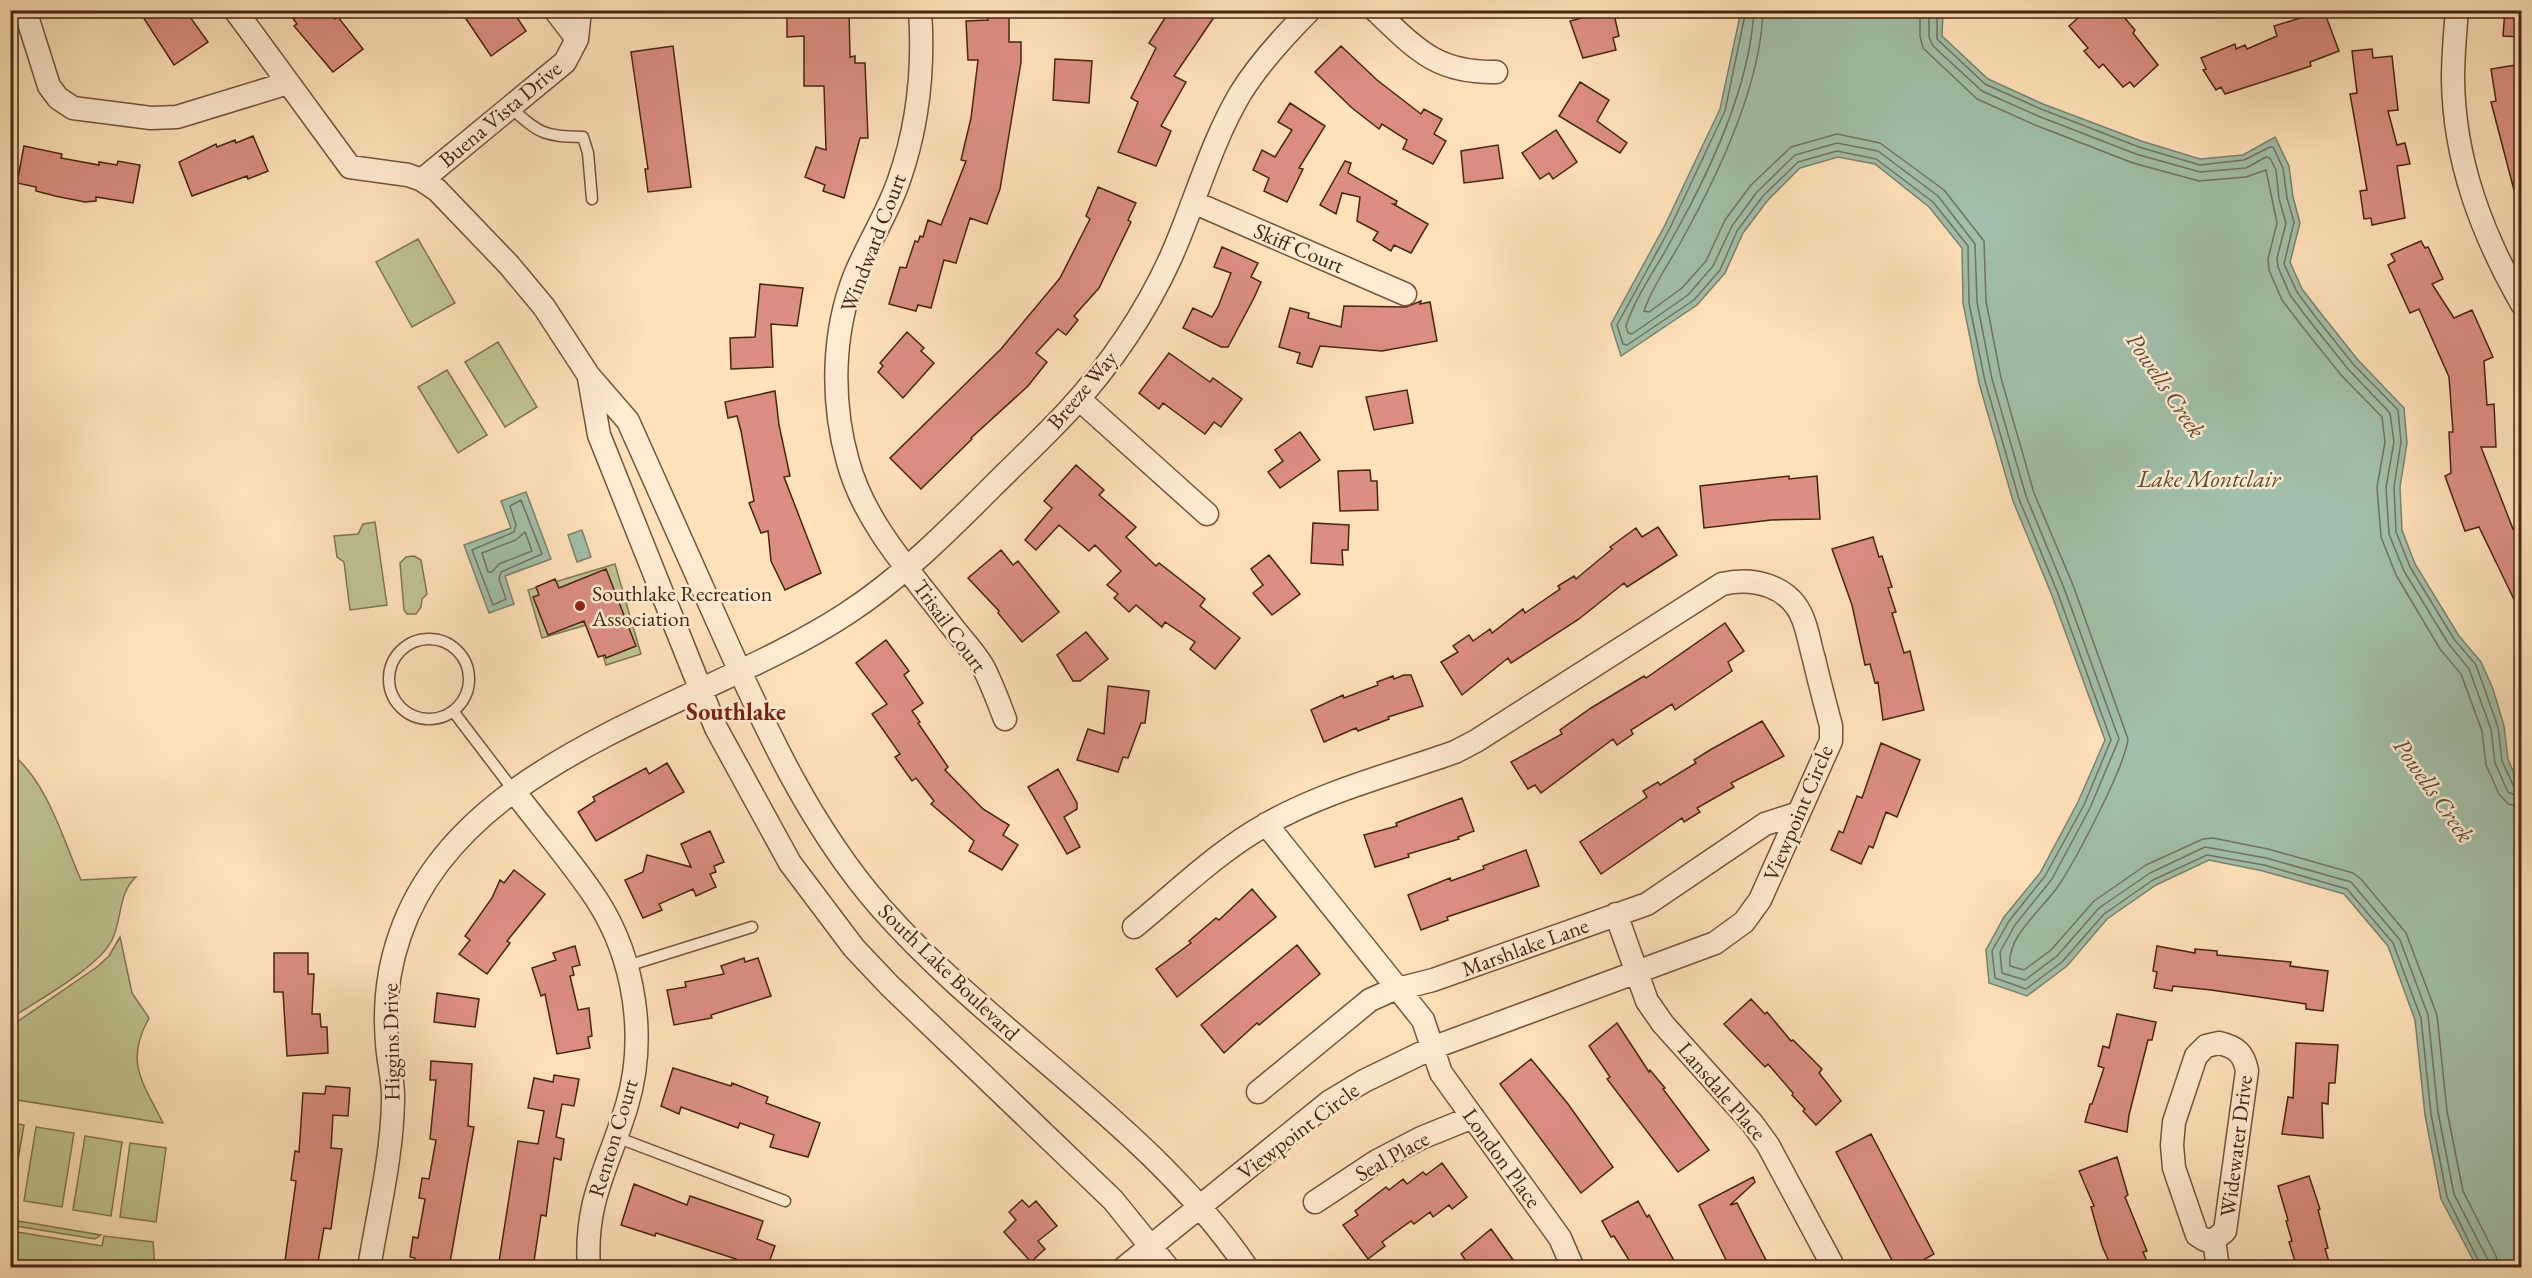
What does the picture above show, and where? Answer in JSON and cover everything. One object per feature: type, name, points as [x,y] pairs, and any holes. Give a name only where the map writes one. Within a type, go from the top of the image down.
[{"type":"street","points":[[26,10],[49,86],[58,98],[73,108],[151,118],[177,117],[288,83]]},
{"type":"street","points":[[235,10],[350,167],[389,171],[422,180]]},
{"type":"street","points":[[555,10],[577,39]]},
{"type":"street","name":"Buena Vista Drive","points":[[422,180],[565,62],[577,39],[580,10]]},
{"type":"street","name":"Windward Court","points":[[908,568],[878,527],[860,493],[848,463],[841,432],[837,391],[838,351],[843,311],[855,276],[899,181],[912,135],[920,89],[920,10]]},
{"type":"street","name":"Breeze Way","points":[[740,671],[798,643],[848,613],[908,568],[1079,399],[1115,354],[1144,308],[1170,259],[1222,128],[1242,91],[1266,56],[1310,10]]},
{"type":"street","points":[[1375,10],[1422,54],[1448,66],[1477,72],[1496,72]]},
{"type":"street","points":[[2457,10],[2453,79],[2456,123],[2464,168],[2473,202],[2489,244],[2522,304]]},
{"type":"street","name":"South Lake Boulevard","points":[[422,180],[457,210],[509,265],[544,308],[589,376],[628,421],[778,751],[834,849],[880,907],[962,991],[1134,1140],[1200,1207],[1247,1268]]},
{"type":"street","name":"Skiff Court","points":[[1193,202],[1405,294]]},
{"type":"street","points":[[589,376],[599,435],[716,728],[790,863],[854,948],[890,986],[1113,1200],[1168,1268]]},
{"type":"street","points":[[1079,399],[1207,514]]},
{"type":"street","name":"Trisail Court","points":[[908,568],[982,665],[1005,719]]},
{"type":"street","name":"Viewpoint Circle","points":[[1124,1268],[1329,1102],[1364,1081],[1432,1048],[1715,943],[1744,922],[1760,900],[1831,741],[1831,726],[1803,617],[1790,599],[1775,588],[1758,582],[1740,580],[1708,590],[1476,741],[1455,752],[1294,809],[1266,824],[1233,845],[1134,927]]},
{"type":"street","name":"Higgins Drive","points":[[369,1268],[392,1127],[393,1095],[387,1042],[386,1006],[391,969],[400,934],[417,894],[432,870],[463,835],[514,791],[615,730],[740,671]]},
{"type":"street","name":"Renton Court","points":[[514,791],[597,900],[614,931],[627,966],[634,1000],[636,1037],[627,1105],[597,1186],[590,1216],[589,1268]]},
{"type":"street","name":"Marshlake Lane","points":[[1258,1092],[1370,1000],[1398,988],[1432,980],[1647,904],[1765,824],[1799,813]]},
{"type":"street","points":[[1266,824],[1423,1020],[1432,1048]]},
{"type":"street","name":"Lansdale Place","points":[[1616,914],[1635,974],[1647,1001],[1663,1024],[1752,1123],[1768,1146],[1834,1268]]},
{"type":"street","name":"Widewater Drive","points":[[2219,1043],[2231,1045],[2240,1052],[2245,1060],[2247,1071],[2225,1231],[2214,1240],[2205,1240],[2198,1235],[2174,1168],[2172,1145],[2174,1122],[2196,1056],[2206,1046],[2219,1043]]},
{"type":"street","name":"London Place","points":[[1432,1048],[1441,1073],[1560,1238],[1573,1268]]},
{"type":"street","name":"Seal Place","points":[[1315,1202],[1377,1161],[1421,1138],[1473,1118]]},
{"type":"street","name":"Widewater Drive","points":[[2214,1240],[2218,1268]]},
{"type":"lane","points":[[510,107],[537,132],[552,136],[583,137],[588,153],[592,199]]},
{"type":"lane","points":[[432,639],[444,642],[456,649],[465,660],[469,675],[468,688],[462,703],[453,711],[432,719],[416,717],[401,707],[392,694],[389,677],[393,662],[399,653],[412,643],[432,639]]},
{"type":"lane","points":[[453,711],[514,791]]},
{"type":"lane","points":[[627,966],[752,927]]},
{"type":"lane","points":[[616,1137],[785,1202]]},
{"type":"green space","points":[[418,239],[455,303],[412,327],[376,262]]},
{"type":"green space","points":[[498,342],[537,407],[505,427],[465,362]]},
{"type":"green space","points":[[447,370],[487,435],[458,453],[418,387]]},
{"type":"green space","points":[[375,522],[387,605],[350,610],[344,562],[337,557],[334,536],[358,534],[363,524]]},
{"type":"green space","points":[[414,556],[421,560],[427,594],[422,599],[421,607],[416,614],[407,614],[404,610],[400,563],[406,557]]},
{"type":"green space","name":"Southlake Recreation Association","points":[[615,564],[641,654],[606,665],[593,623],[542,638],[528,590]]},
{"type":"green space","points":[[11,753],[35,779],[44,795],[81,880],[136,877],[126,891],[115,932],[105,950],[66,983],[11,1018]]},
{"type":"green space","points":[[120,937],[132,993],[149,1018],[138,1048],[139,1072],[163,1123],[11,1099],[11,1026],[97,967],[109,956]]},
{"type":"green space","points":[[10,1123],[24,1125],[11,1201],[10,1201]]},
{"type":"green space","points":[[36,1127],[74,1133],[62,1207],[24,1201]]},
{"type":"green space","points":[[85,1136],[122,1142],[111,1216],[73,1210]]},
{"type":"green space","points":[[130,1143],[166,1148],[156,1222],[120,1217]]},
{"type":"green space","points":[[12,1220],[101,1235],[95,1239],[16,1226]]},
{"type":"green space","points":[[11,1231],[102,1246],[104,1236],[153,1242],[155,1267],[11,1267]]},
{"type":"water","name":"Lake Montclair","points":[[1741,11],[1943,11],[1942,36],[1988,79],[2043,104],[2141,141],[2200,159],[2243,155],[2275,137],[2289,166],[2293,197],[2300,223],[2290,262],[2302,289],[2319,311],[2358,360],[2404,408],[2407,443],[2400,487],[2402,530],[2415,564],[2459,636],[2481,662],[2493,689],[2504,726],[2508,759],[2521,790],[2521,1267],[2477,1267],[2441,1199],[2425,1115],[2415,1020],[2388,946],[2344,894],[2263,871],[2209,860],[2156,885],[2107,919],[2067,966],[2027,996],[1989,983],[1986,950],[2004,917],[2040,873],[2078,802],[2105,740],[2051,593],[2013,501],[1979,383],[1963,303],[1962,248],[1929,207],[1875,164],[1838,157],[1800,168],[1768,200],[1743,233],[1725,273],[1697,305],[1621,356],[1611,324],[1665,225],[1720,109]]},
{"type":"water","points":[[526,492],[551,559],[505,576],[514,604],[489,613],[464,545],[511,528],[501,501]]},
{"type":"water","points":[[582,530],[591,557],[577,562],[568,535]]},
{"type":"building","points":[[153,10],[185,10],[208,42],[174,65],[143,17]]},
{"type":"building","points":[[287,10],[328,10],[335,19],[338,17],[363,49],[333,72],[294,26],[297,24]]},
{"type":"building","points":[[460,10],[512,10],[526,31],[491,56]]},
{"type":"building","points":[[801,10],[849,10],[850,57],[855,56],[855,63],[865,63],[868,138],[860,138],[844,198],[823,191],[825,185],[805,177],[816,147],[826,150],[824,86],[804,86],[804,36],[787,37],[787,16],[802,16]]},
{"type":"building","points":[[987,10],[1009,10],[1009,42],[1021,42],[1021,62],[1000,189],[987,224],[970,218],[956,263],[944,260],[931,308],[918,305],[916,311],[889,304],[900,267],[906,268],[915,241],[918,242],[920,236],[923,237],[928,220],[941,225],[966,161],[961,160],[971,118],[978,60],[968,60],[966,21],[988,20]]},
{"type":"building","points":[[1170,10],[1219,10],[1174,76],[1186,82],[1161,126],[1171,131],[1156,166],[1118,152],[1138,102],[1131,98],[1156,48],[1149,43]]},
{"type":"building","points":[[1613,10],[1619,36],[1613,38],[1616,50],[1583,58],[1570,21]]},
{"type":"building","points":[[2087,10],[2118,10],[2135,30],[2133,33],[2158,65],[2134,87],[2130,82],[2123,87],[2103,64],[2099,68],[2084,51],[2088,48],[2069,26]]},
{"type":"building","points":[[2505,10],[2522,10],[2522,37],[2503,36]]},
{"type":"building","points":[[2324,11],[2339,51],[2310,62],[2311,66],[2225,94],[2221,87],[2216,90],[2203,70],[2206,69],[2201,58],[2235,44],[2236,49],[2245,45],[2247,49],[2277,36],[2274,26]]},
{"type":"building","points":[[673,46],[691,187],[648,192],[645,169],[648,169],[631,52]]},
{"type":"building","points":[[1341,46],[1377,80],[1421,114],[1424,109],[1442,119],[1434,134],[1446,141],[1433,164],[1403,149],[1407,140],[1382,124],[1379,129],[1352,108],[1315,72]]},
{"type":"building","points":[[2372,49],[2373,58],[2392,56],[2398,110],[2388,111],[2397,145],[2405,143],[2410,164],[2397,166],[2405,218],[2372,225],[2371,218],[2364,219],[2360,191],[2367,190],[2350,94],[2357,93],[2352,51]]},
{"type":"building","points":[[1055,59],[1092,61],[1089,103],[1053,100]]},
{"type":"building","points":[[2522,64],[2522,193],[2515,194],[2491,102],[2496,101],[2491,69]]},
{"type":"building","points":[[1580,82],[1609,100],[1597,121],[1627,143],[1620,153],[1559,116]]},
{"type":"building","points":[[1290,103],[1325,126],[1299,168],[1303,169],[1287,202],[1264,191],[1269,178],[1253,170],[1262,150],[1275,157],[1292,130],[1278,122]]},
{"type":"building","points":[[1556,130],[1577,162],[1553,179],[1549,173],[1540,179],[1522,153]]},
{"type":"building","points":[[253,136],[268,171],[248,179],[247,176],[192,196],[179,162],[216,144],[217,147],[235,140],[236,143]]},
{"type":"building","points":[[1498,145],[1503,178],[1464,183],[1461,151]]},
{"type":"building","points":[[24,146],[62,154],[61,158],[99,165],[99,162],[117,165],[118,161],[140,165],[133,203],[96,197],[96,201],[85,202],[36,191],[36,187],[17,183]]},
{"type":"building","points":[[1345,161],[1351,163],[1348,173],[1397,201],[1393,204],[1428,224],[1411,253],[1394,245],[1391,251],[1373,240],[1378,232],[1357,221],[1360,197],[1342,193],[1336,214],[1320,205]]},
{"type":"building","points":[[1098,187],[1136,203],[1128,220],[1131,222],[1099,288],[1074,316],[1078,320],[1066,335],[1058,329],[1036,353],[1047,362],[1028,386],[971,438],[921,489],[890,458],[1001,349],[1060,278],[1090,219],[1086,216]]},
{"type":"building","points":[[2421,241],[2425,248],[2428,247],[2443,279],[2432,284],[2454,318],[2472,310],[2493,357],[2484,361],[2487,405],[2494,404],[2496,447],[2481,447],[2513,529],[2522,523],[2522,616],[2479,527],[2465,531],[2445,476],[2451,473],[2449,432],[2453,432],[2449,377],[2419,309],[2410,313],[2388,265],[2395,261],[2391,254]]},
{"type":"building","points":[[1222,247],[1258,263],[1251,277],[1261,282],[1228,347],[1221,347],[1183,328],[1193,308],[1212,317],[1218,307],[1231,273],[1214,267]]},
{"type":"building","points":[[760,284],[803,288],[797,326],[771,324],[773,367],[731,369],[730,338],[755,337]]},
{"type":"building","points":[[1421,301],[1420,304],[1430,302],[1437,341],[1382,351],[1320,346],[1312,367],[1297,363],[1300,353],[1279,347],[1290,308],[1309,313],[1308,318],[1341,327],[1344,306],[1406,307]]},
{"type":"building","points":[[907,332],[924,348],[921,351],[934,363],[903,398],[878,372],[883,366],[880,363]]},
{"type":"building","points":[[1169,353],[1210,382],[1213,378],[1242,399],[1221,427],[1214,422],[1205,434],[1163,403],[1159,409],[1139,393]]},
{"type":"building","points":[[1407,390],[1413,423],[1374,430],[1366,397]]},
{"type":"building","points":[[775,391],[779,425],[790,476],[784,477],[821,573],[785,590],[771,561],[768,531],[761,533],[749,503],[754,501],[741,431],[737,416],[728,418],[725,402]]},
{"type":"building","points":[[1300,432],[1320,460],[1280,488],[1268,472],[1283,461],[1275,450]]},
{"type":"building","points":[[1076,465],[1104,490],[1099,495],[1136,527],[1126,537],[1156,566],[1159,563],[1205,599],[1200,606],[1240,638],[1215,669],[1190,649],[1195,642],[1165,622],[1162,627],[1136,605],[1129,612],[1114,598],[1118,594],[1107,585],[1121,571],[1095,545],[1089,551],[1059,525],[1036,550],[1025,540],[1052,508],[1044,501]]},
{"type":"building","points":[[1370,470],[1371,481],[1377,481],[1378,510],[1340,511],[1338,471]]},
{"type":"building","points":[[1789,476],[1789,479],[1817,476],[1820,519],[1771,520],[1704,528],[1700,486]]},
{"type":"building","points":[[1313,523],[1349,525],[1348,550],[1342,550],[1343,565],[1311,563]]},
{"type":"building","points":[[1658,527],[1677,555],[1627,587],[1624,583],[1579,619],[1511,663],[1508,658],[1462,695],[1441,662],[1458,652],[1453,646],[1469,635],[1473,641],[1490,629],[1492,633],[1523,609],[1525,613],[1560,589],[1558,586],[1574,576],[1576,579],[1612,549],[1610,547],[1636,528],[1642,537]]},
{"type":"building","points":[[1873,537],[1892,587],[1888,588],[1896,612],[1892,613],[1904,653],[1910,651],[1924,710],[1883,720],[1878,682],[1875,683],[1870,664],[1865,665],[1852,605],[1832,549]]},
{"type":"building","points":[[1001,550],[1013,565],[1018,561],[1059,612],[1022,642],[998,613],[999,611],[968,578]]},
{"type":"building","points":[[1269,555],[1300,594],[1272,615],[1253,593],[1263,585],[1251,569]]},
{"type":"building","name":"Southlake Recreation Association","points":[[606,569],[636,646],[606,658],[605,655],[598,657],[584,621],[548,635],[533,597],[539,595],[536,587],[555,579],[559,588]]},
{"type":"building","points":[[1725,623],[1744,651],[1728,662],[1732,671],[1675,710],[1672,704],[1631,730],[1633,734],[1617,745],[1613,739],[1541,793],[1535,785],[1528,789],[1511,762],[1562,734],[1560,730],[1591,708],[1644,676],[1646,678]]},
{"type":"building","points":[[1086,632],[1108,659],[1080,681],[1073,681],[1057,655]]},
{"type":"building","points":[[886,640],[909,671],[904,675],[923,703],[912,711],[948,767],[945,770],[983,809],[1009,825],[1003,835],[1018,845],[1002,870],[969,851],[974,841],[931,804],[934,801],[916,778],[912,781],[895,757],[900,754],[872,714],[887,704],[856,663]]},
{"type":"building","points":[[1411,675],[1423,706],[1388,717],[1389,719],[1358,731],[1356,728],[1324,742],[1311,710],[1343,695],[1344,698],[1378,685],[1377,682]]},
{"type":"building","points":[[1108,686],[1149,691],[1145,723],[1141,723],[1128,758],[1123,757],[1118,772],[1077,760],[1088,729],[1104,734]]},
{"type":"building","points":[[1762,721],[1784,756],[1731,783],[1734,787],[1697,808],[1700,812],[1684,822],[1682,818],[1601,874],[1580,842],[1647,797],[1643,791],[1658,782],[1660,785],[1696,763],[1694,760]]},
{"type":"building","points":[[1881,743],[1920,760],[1897,817],[1886,812],[1873,848],[1869,846],[1861,864],[1831,850],[1839,831],[1843,833],[1857,796],[1862,798]]},
{"type":"building","points":[[667,763],[684,792],[596,841],[578,812],[595,801],[593,797],[611,787],[646,768],[649,774]]},
{"type":"building","points":[[1058,769],[1077,803],[1077,809],[1064,817],[1080,847],[1067,854],[1028,787]]},
{"type":"building","points":[[1462,798],[1474,831],[1458,837],[1459,839],[1408,854],[1409,857],[1375,867],[1364,835],[1397,826],[1396,823]]},
{"type":"building","points":[[710,831],[724,862],[714,866],[716,872],[710,874],[716,887],[696,896],[693,889],[659,904],[662,910],[643,918],[625,880],[643,872],[647,855],[691,867],[681,844]]},
{"type":"building","points":[[1526,850],[1539,886],[1447,917],[1448,920],[1421,930],[1408,895],[1450,878],[1451,881],[1484,869],[1483,866]]},
{"type":"building","points":[[514,870],[545,894],[507,941],[510,943],[487,974],[459,954],[470,940],[465,936],[492,898],[500,880],[504,883]]},
{"type":"building","points":[[1252,889],[1276,917],[1177,997],[1156,969],[1191,943],[1189,941],[1216,918],[1219,920]]},
{"type":"building","points":[[1297,945],[1320,974],[1259,1025],[1257,1023],[1224,1053],[1201,1025]]},
{"type":"building","points":[[575,946],[580,965],[572,967],[574,975],[570,976],[578,1010],[589,1008],[592,1036],[588,1037],[590,1048],[557,1054],[545,994],[541,996],[532,968],[556,960],[553,953]]},
{"type":"building","points":[[2157,946],[2195,953],[2195,949],[2217,951],[2217,955],[2291,962],[2290,966],[2328,971],[2323,1011],[2306,1009],[2306,1004],[2211,990],[2173,986],[2172,991],[2154,988],[2157,972],[2153,971]]},
{"type":"building","points":[[274,953],[308,953],[308,974],[314,974],[312,1014],[320,1014],[321,1027],[327,1027],[328,1053],[287,1056],[283,992],[274,992]]},
{"type":"building","points":[[744,958],[745,962],[758,958],[771,996],[711,1015],[712,1018],[674,1025],[667,990],[686,987],[685,982],[724,974],[721,966]]},
{"type":"building","points":[[437,993],[479,999],[475,1027],[434,1022]]},
{"type":"building","points":[[1751,999],[1765,1014],[1767,1012],[1791,1041],[1793,1040],[1822,1069],[1819,1073],[1841,1101],[1816,1125],[1768,1064],[1765,1067],[1724,1024]]},
{"type":"building","points":[[2117,1014],[2156,1022],[2152,1040],[2148,1040],[2129,1115],[2127,1132],[2085,1122],[2104,1068],[2098,1066],[2103,1046],[2109,1048]]},
{"type":"building","points":[[1617,1023],[1649,1072],[1650,1070],[1665,1088],[1663,1089],[1709,1150],[1678,1172],[1607,1079],[1610,1077],[1589,1046]]},
{"type":"building","points":[[2296,1043],[2338,1045],[2335,1083],[2329,1083],[2328,1104],[2322,1103],[2323,1138],[2282,1134],[2288,1097],[2293,1098]]},
{"type":"building","points":[[1531,1059],[1568,1104],[1613,1167],[1581,1193],[1500,1084]]},
{"type":"building","points":[[431,1061],[472,1064],[468,1126],[474,1127],[449,1268],[414,1268],[415,1258],[410,1257],[413,1237],[418,1238],[425,1199],[419,1198],[422,1178],[429,1179],[436,1140],[430,1139],[436,1080],[430,1080]]},
{"type":"building","points":[[673,1068],[731,1086],[732,1083],[768,1097],[766,1103],[820,1123],[808,1157],[770,1147],[774,1135],[740,1123],[738,1128],[681,1107],[679,1114],[661,1106]]},
{"type":"building","points":[[554,1075],[579,1079],[574,1106],[562,1104],[556,1137],[564,1139],[561,1160],[554,1158],[546,1216],[541,1215],[533,1268],[498,1268],[518,1141],[538,1144],[544,1111],[528,1108],[534,1078],[553,1082]]},
{"type":"building","points":[[326,1086],[350,1088],[348,1116],[333,1115],[331,1148],[342,1149],[331,1229],[324,1228],[317,1268],[284,1268],[296,1181],[291,1180],[295,1151],[299,1152],[303,1093],[325,1094]]},
{"type":"building","points":[[1871,1134],[1934,1254],[1909,1268],[1896,1268],[1836,1152]]},
{"type":"building","points":[[2117,1157],[2128,1195],[2125,1197],[2147,1251],[2143,1252],[2150,1268],[2112,1268],[2102,1246],[2091,1207],[2094,1206],[2079,1171]]},
{"type":"building","points":[[1442,1163],[1467,1197],[1452,1209],[1449,1205],[1433,1217],[1430,1212],[1414,1224],[1411,1221],[1382,1242],[1385,1246],[1368,1259],[1343,1225],[1358,1215],[1355,1211],[1386,1187],[1389,1190],[1403,1179],[1407,1184],[1423,1172],[1426,1175]]},
{"type":"building","points":[[2309,1176],[2320,1209],[2318,1210],[2328,1248],[2325,1249],[2331,1268],[2297,1268],[2289,1242],[2292,1241],[2286,1221],[2288,1220],[2278,1186]]},
{"type":"building","points":[[1753,1177],[1755,1182],[1730,1205],[1737,1203],[1770,1268],[1730,1268],[1699,1205]]},
{"type":"building","points":[[634,1184],[687,1205],[690,1196],[763,1221],[757,1239],[775,1246],[767,1268],[733,1268],[736,1259],[656,1233],[655,1236],[621,1225]]},
{"type":"building","points":[[1022,1200],[1029,1207],[1036,1201],[1057,1226],[1038,1241],[1045,1249],[1031,1262],[1004,1232],[1016,1220],[1009,1212]]},
{"type":"building","points":[[1638,1201],[1647,1217],[1649,1215],[1678,1268],[1634,1268],[1614,1236],[1611,1237],[1602,1221]]},
{"type":"building","points":[[1491,1229],[1519,1268],[1471,1268],[1461,1254]]},
{"type":"place","name":"Southlake Recreation Association","points":[[580,606]]},
{"type":"district","name":"Southlake","points":[[736,711]]},
{"type":"water label","name":"Powells Creek","points":[[2166,385]]},
{"type":"water label","name":"Powells Creek","points":[[2434,790]]}]
